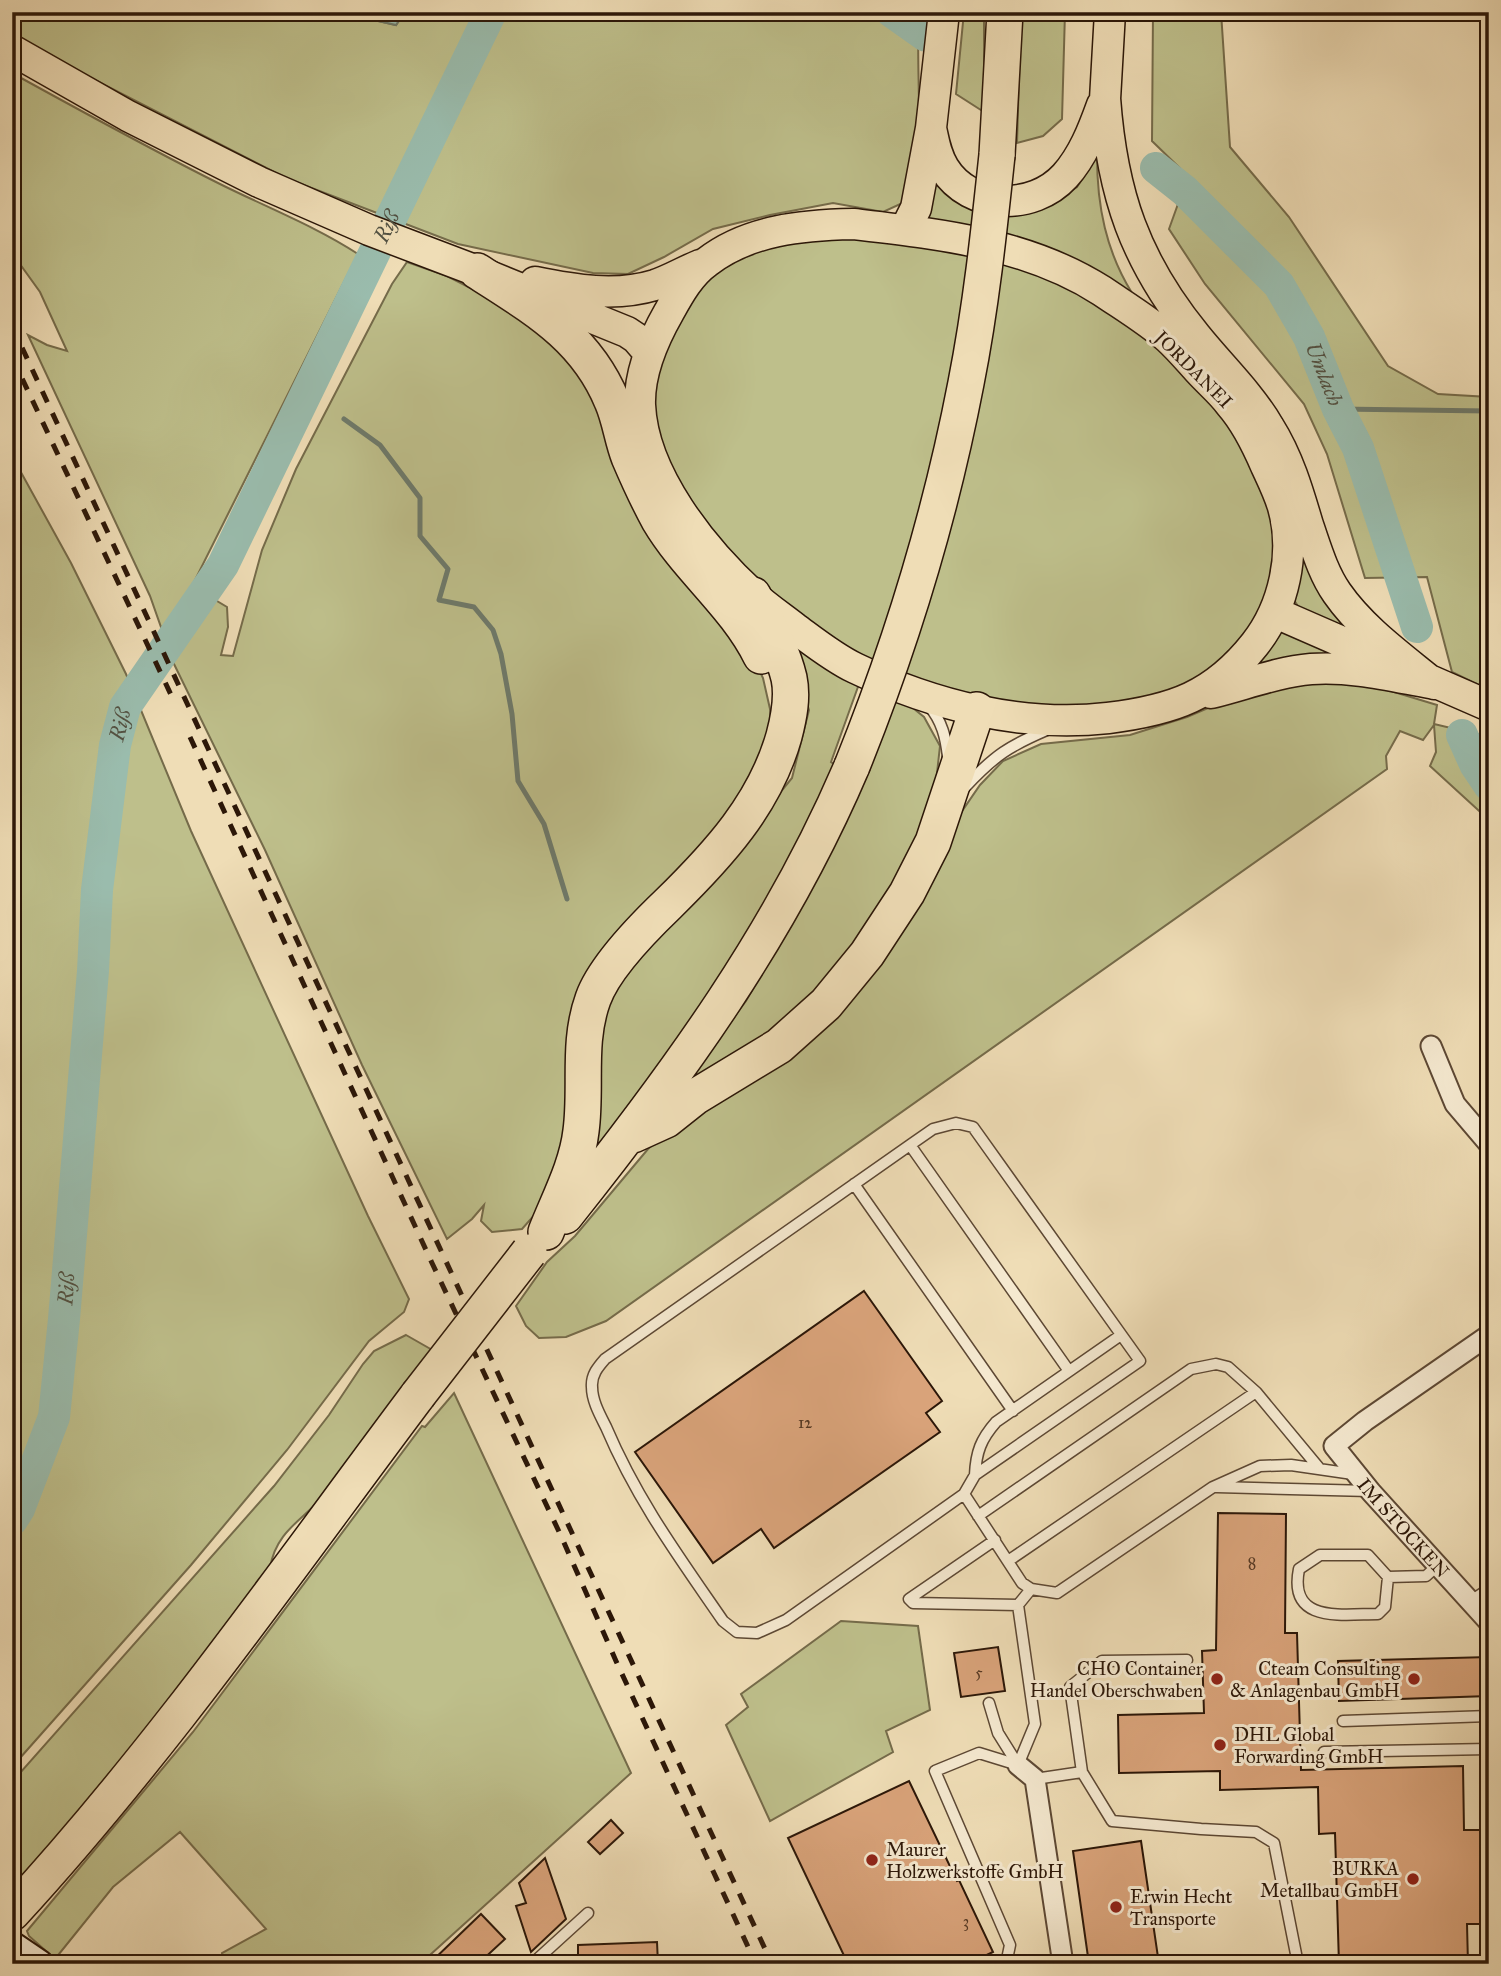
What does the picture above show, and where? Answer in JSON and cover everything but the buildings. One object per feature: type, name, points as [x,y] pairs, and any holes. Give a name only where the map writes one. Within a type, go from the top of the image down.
[{"type":"highway","points":[[19,1906],[166,1733],[418,1395],[538,1242],[566,1215],[624,1140],[742,976],[800,876],[852,766],[874,710],[913,594],[949,461],[983,285],[997,155],[1005,12]]},
{"type":"highway","points":[[477,271],[562,330],[591,361],[613,402],[629,457],[659,520],[683,554],[742,623],[770,675],[779,712],[782,744]]},
{"type":"highway","points":[[538,1242],[570,1173],[581,1131],[583,1038],[593,998],[612,966],[647,924],[692,880],[746,817],[773,772],[789,719],[789,678],[778,646],[753,595]]},
{"type":"highway","points":[[624,1140],[666,1120],[695,1097],[779,1045],[826,1004],[867,954],[907,893],[944,816],[977,710]]},
{"type":"main road","points":[[905,230],[916,208],[931,128],[944,12]]},
{"type":"main road","points":[[1111,12],[1105,98],[1105,186],[1111,226],[1129,270],[1168,338]]},
{"type":"main road","points":[[12,50],[86,94],[193,150],[314,207],[626,332],[636,338],[649,353]]},
{"type":"main road","points":[[931,128],[935,150],[945,170],[961,186],[981,197],[1003,202],[1025,200],[1046,191],[1064,177],[1091,135],[1105,98]]},
{"type":"main road","points":[[1105,98],[1108,142],[1116,185],[1130,227],[1148,267],[1171,304],[1242,388],[1269,425],[1287,460],[1316,548],[1336,592],[1372,632],[1434,684]]},
{"type":"main road","name":"JORDANEI","points":[[853,224],[905,230],[1011,250],[1052,265],[1100,290],[1168,338],[1233,406],[1259,449],[1284,511],[1288,538],[1286,572],[1276,613],[1242,660],[1198,696],[1129,715],[1067,721],[1024,718],[977,710],[920,695],[851,666],[814,642],[753,595],[707,546],[676,504],[656,467],[649,450],[640,402],[643,371],[659,328],[688,282],[707,262],[737,245],[775,231],[818,225],[853,224]]},
{"type":"main road","points":[[477,271],[586,290],[629,291],[656,285],[707,262]]},
{"type":"main road","points":[[1276,613],[1489,706]]},
{"type":"main road","points":[[1198,696],[1310,669],[1347,669],[1434,684]]},
{"type":"street","points":[[1431,1045],[1455,1104],[1489,1144]]},
{"type":"street","name":"IM STOCKEN","points":[[1489,1335],[1365,1421],[1334,1446],[1371,1492],[1489,1622]]},
{"type":"street","points":[[1018,1765],[1035,1779],[1063,1964]]},
{"type":"street","points":[[12,1945],[40,1964]]},
{"type":"lane","points":[[920,695],[936,714],[946,736],[949,767],[944,816]]},
{"type":"lane","points":[[944,816],[989,761],[1014,744],[1067,721]]},
{"type":"lane","points":[[946,1124],[974,1127],[1140,1361],[975,1475],[964,1494],[786,1620],[757,1633],[737,1632],[723,1621],[649,1513],[618,1455],[593,1397],[593,1377],[605,1359],[910,1145],[933,1129],[946,1124]]},
{"type":"lane","points":[[910,1145],[1069,1371]]},
{"type":"lane","points":[[854,1184],[1013,1411]]},
{"type":"lane","points":[[975,1475],[976,1455],[983,1437],[996,1422],[1121,1335]]},
{"type":"lane","points":[[978,1516],[1191,1369],[1216,1364],[1228,1367],[1256,1392],[1319,1468]]},
{"type":"lane","points":[[1008,1561],[1256,1392]]},
{"type":"lane","points":[[964,1494],[1022,1583],[1031,1588],[1057,1593],[1213,1487],[1260,1466],[1353,1468]]},
{"type":"lane","points":[[1213,1487],[1371,1492]]},
{"type":"lane","points":[[995,1540],[909,1599],[913,1603],[1018,1605]]},
{"type":"lane","points":[[1388,1577],[1385,1607],[1378,1614],[1320,1614],[1304,1603],[1298,1595],[1299,1569],[1320,1555],[1368,1555],[1388,1577],[1426,1576],[1437,1566]]},
{"type":"lane","points":[[1018,1765],[1035,1724],[1018,1605],[1031,1588]]},
{"type":"lane","points":[[1471,1601],[1489,1588]]},
{"type":"lane","points":[[1187,1660],[1102,1661],[1070,1687],[1082,1772],[1112,1821],[1256,1832],[1274,1843],[1298,1964]]},
{"type":"lane","points":[[989,1703],[998,1733],[1018,1765]]},
{"type":"lane","points":[[1343,1721],[1489,1716]]},
{"type":"lane","points":[[1324,1752],[1489,1749]]},
{"type":"lane","points":[[1006,1964],[1010,1945],[936,1771],[979,1753],[1018,1765]]},
{"type":"lane","points":[[1035,1779],[1082,1772]]},
{"type":"lane","points":[[532,1964],[588,1913]]},
{"type":"green space","points":[[12,12],[339,12],[396,25],[405,12],[919,12],[919,126],[916,169],[907,201],[883,212],[833,203],[770,215],[713,229],[628,274],[593,273],[458,244],[288,179],[52,58],[12,34]]},
{"type":"green space","points":[[964,12],[984,12],[984,112],[956,94]]},
{"type":"green space","points":[[1021,12],[1065,12],[1062,119],[1043,136],[1017,143]]},
{"type":"green space","points":[[1153,12],[1221,12],[1230,147],[1289,217],[1388,366],[1438,394],[1489,397],[1489,690],[1452,672],[1427,577],[1365,578],[1327,454],[1304,404],[1205,284],[1169,229],[1188,176],[1152,141]]},
{"type":"green space","points":[[12,73],[168,157],[308,226],[358,254],[192,586],[227,607],[228,627],[221,655],[233,656],[262,550],[296,469],[392,284],[407,262],[447,276],[488,297],[579,357],[750,651],[763,678],[770,709],[771,739],[756,788],[621,934],[570,1127],[538,1211],[522,1229],[492,1232],[481,1221],[484,1205],[472,1219],[447,1239],[362,1065],[265,850],[174,664],[150,596],[28,335],[67,351],[40,292],[12,253]]},
{"type":"green space","points":[[1097,156],[1101,210],[1116,261],[1132,293],[1126,296],[922,219],[934,179],[1053,202],[1077,187]]},
{"type":"green space","points":[[804,235],[966,245],[1064,280],[1157,341],[1220,406],[1266,482],[1278,563],[1253,633],[1195,684],[1124,708],[981,703],[854,660],[717,546],[657,444],[650,383],[700,279],[739,254]]},
{"type":"green space","points":[[12,456],[71,563],[126,674],[191,831],[368,1216],[409,1299],[404,1312],[369,1341],[287,1450],[191,1565],[12,1767]]},
{"type":"green space","points":[[1296,547],[1369,640],[1301,611],[1294,600]]},
{"type":"green space","points":[[1277,620],[1375,661],[1232,676]]},
{"type":"green space","points":[[787,642],[859,684],[831,762],[837,766],[765,913],[596,1155],[589,1149],[607,991],[718,869],[792,778],[809,710]]},
{"type":"green space","points":[[1332,678],[1381,688],[1437,705],[1434,724],[1489,737],[1489,820],[1430,766],[1436,752],[1434,725],[1423,740],[1400,731],[1386,756],[1387,769],[606,1321],[566,1337],[539,1338],[526,1326],[516,1306],[547,1262],[575,1236],[648,1149],[683,1116],[794,1056],[980,785],[1003,761],[1041,744],[1130,735],[1187,717],[1236,696]]},
{"type":"green space","points":[[897,695],[924,717],[940,746],[936,782],[914,848],[892,894],[803,1015],[678,1092],[746,1001],[825,862]]},
{"type":"green space","points":[[406,1335],[434,1351],[330,1489],[279,1543],[270,1568],[175,1704],[12,1889],[12,1782],[274,1486],[374,1351]]},
{"type":"green space","points":[[454,1393],[631,1773],[420,1964],[223,1964],[222,1953],[266,1929],[180,1832],[113,1887],[55,1959],[29,1936],[27,1931],[193,1732],[422,1426],[425,1427]]},
{"type":"green space","points":[[841,1621],[918,1626],[930,1710],[886,1731],[893,1752],[770,1821],[726,1725],[748,1707],[741,1694]]},
{"type":"shaded area","points":[[339,12],[405,12],[396,25]]},
{"type":"waterway","name":"Riß","points":[[12,1520],[19,1509],[54,1417],[93,971],[97,890],[115,745],[125,707],[223,565],[491,12]]},
{"type":"waterway","name":"Umlach","points":[[892,12],[926,36]]},
{"type":"waterway","name":"Umlach","points":[[1156,168],[1185,191],[1279,285],[1309,337],[1338,409],[1358,448],[1417,627]]},
{"type":"waterway","points":[[1338,409],[1489,411]]},
{"type":"waterway","points":[[344,419],[380,445],[420,498],[420,536],[448,569],[439,600],[474,607],[493,630],[501,654],[512,714],[518,781],[544,824],[567,899]]},
{"type":"waterway","name":"Umlach","points":[[1462,735],[1475,764],[1489,785]]},
{"type":"railway","points":[[12,326],[772,1964]]},
{"type":"railway","points":[[12,357],[173,699]]},
{"type":"railway","points":[[190,737],[562,1538],[756,1964]]},
{"type":"place","name":"CHO Container Handel Oberschwaben","points":[[1217,1679]]},
{"type":"place","name":"Cteam Consulting & Anlagenbau GmbH","points":[[1414,1679]]},
{"type":"place","name":"DHL Global Forwarding GmbH","points":[[1220,1745]]},
{"type":"place","name":"Maurer Holzwerkstoffe GmbH","points":[[872,1860]]},
{"type":"place","name":"BURKA Metallbau GmbH","points":[[1413,1879]]},
{"type":"place","name":"Erwin Hecht Transporte","points":[[1116,1907]]}]
